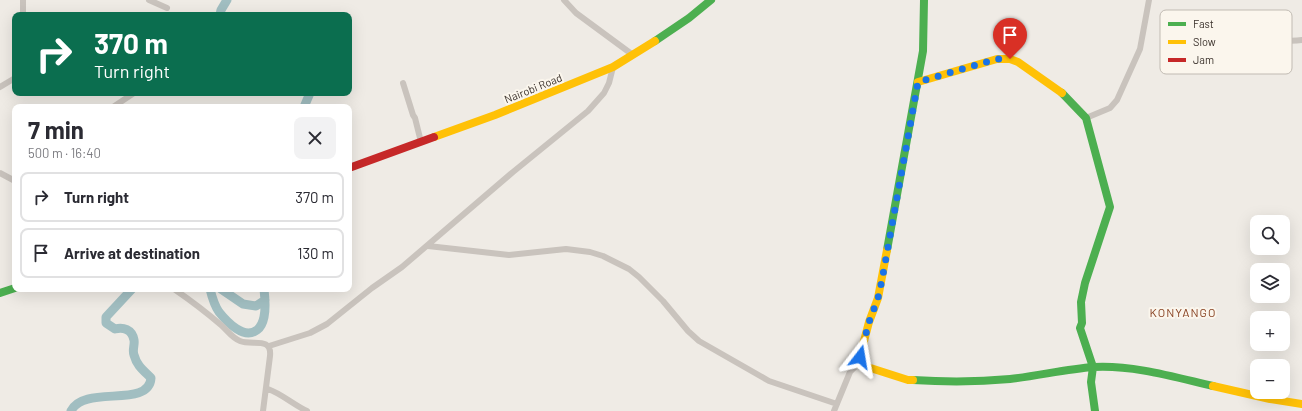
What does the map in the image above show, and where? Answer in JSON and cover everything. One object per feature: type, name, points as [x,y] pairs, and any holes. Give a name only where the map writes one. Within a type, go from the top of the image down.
[{"type":"main road","name":"Nairobi Road","points":[[352,167],[502,112],[613,67],[651,44],[689,18],[711,0]]},
{"type":"main road","points":[[924,0],[923,51],[918,82],[882,280],[858,364],[908,380],[939,382],[1008,379],[1093,367],[1120,367],[1153,372],[1270,399],[1302,404]]},
{"type":"main road","points":[[918,82],[997,59],[1010,59],[1018,62],[1063,94],[1086,118],[1110,207],[1085,283],[1081,302],[1082,323],[1080,328],[1093,367],[1091,382],[1095,411]]},
{"type":"main road","points":[[0,293],[12,289]]},
{"type":"street","points":[[23,0],[23,12]]},
{"type":"street","points":[[150,0],[167,8]]},
{"type":"street","points":[[564,0],[576,13],[632,55]]},
{"type":"street","points":[[1086,118],[1110,108],[1117,100],[1140,49],[1149,0]]},
{"type":"street","points":[[1292,40],[1302,40]]},
{"type":"street","points":[[269,346],[310,333],[327,324],[428,246],[513,172],[588,111],[604,93],[609,83],[613,67]]},
{"type":"street","points":[[0,87],[12,80]]},
{"type":"street","points":[[403,83],[415,118],[421,142]]},
{"type":"street","points":[[118,104],[130,96]]},
{"type":"street","points":[[0,173],[12,178]]},
{"type":"street","points":[[428,246],[509,255],[566,249],[590,252],[603,256],[628,269],[639,277],[699,341],[769,382],[837,404]]},
{"type":"street","points":[[178,292],[212,317],[239,341],[264,343],[269,346],[271,350],[263,411]]},
{"type":"street","points":[[834,411],[850,372],[858,364]]},
{"type":"street","points":[[268,389],[275,391],[307,411]]},
{"type":"waterway","points":[[221,12],[227,0]]},
{"type":"waterway","points":[[305,104],[309,96]]},
{"type":"waterway","points":[[71,411],[78,403],[89,399],[128,395],[139,392],[148,387],[151,378],[141,368],[135,359],[133,353],[133,336],[127,330],[121,328],[115,329],[106,323],[106,317],[129,292]]},
{"type":"waterway","points":[[211,292],[216,307],[222,316],[231,325],[247,333],[252,333],[257,330],[262,323],[265,310],[264,292]]},
{"type":"waterway","points":[[225,292],[243,304],[256,306],[265,300]]},
{"type":"traffic: fast","points":[[655,41],[689,18],[711,0]]},
{"type":"traffic: fast","points":[[887,250],[923,51],[924,0]]},
{"type":"traffic: fast","points":[[1062,93],[1086,118],[1110,207],[1085,283],[1081,302],[1082,323],[1080,328],[1093,367],[1091,382],[1095,411]]},
{"type":"traffic: fast","points":[[0,293],[12,289]]},
{"type":"traffic: fast","points":[[913,380],[998,380],[1084,368],[1109,367],[1154,372],[1213,386]]},
{"type":"traffic: slow","points":[[434,137],[495,115],[613,67],[655,41]]},
{"type":"traffic: slow","points":[[918,82],[997,59],[1010,59],[1018,62],[1062,93]]},
{"type":"traffic: slow","points":[[887,250],[878,298],[869,322],[858,364],[908,380],[913,380]]},
{"type":"traffic: slow","points":[[1213,386],[1270,399],[1302,404]]},
{"type":"traffic: jam","points":[[352,167],[434,137]]},
{"type":"district","name":"KONYANGO","points":[[1183,312]]},
{"type":"route","points":[[860,357],[882,280],[918,82],[997,59],[1010,59]]}]
